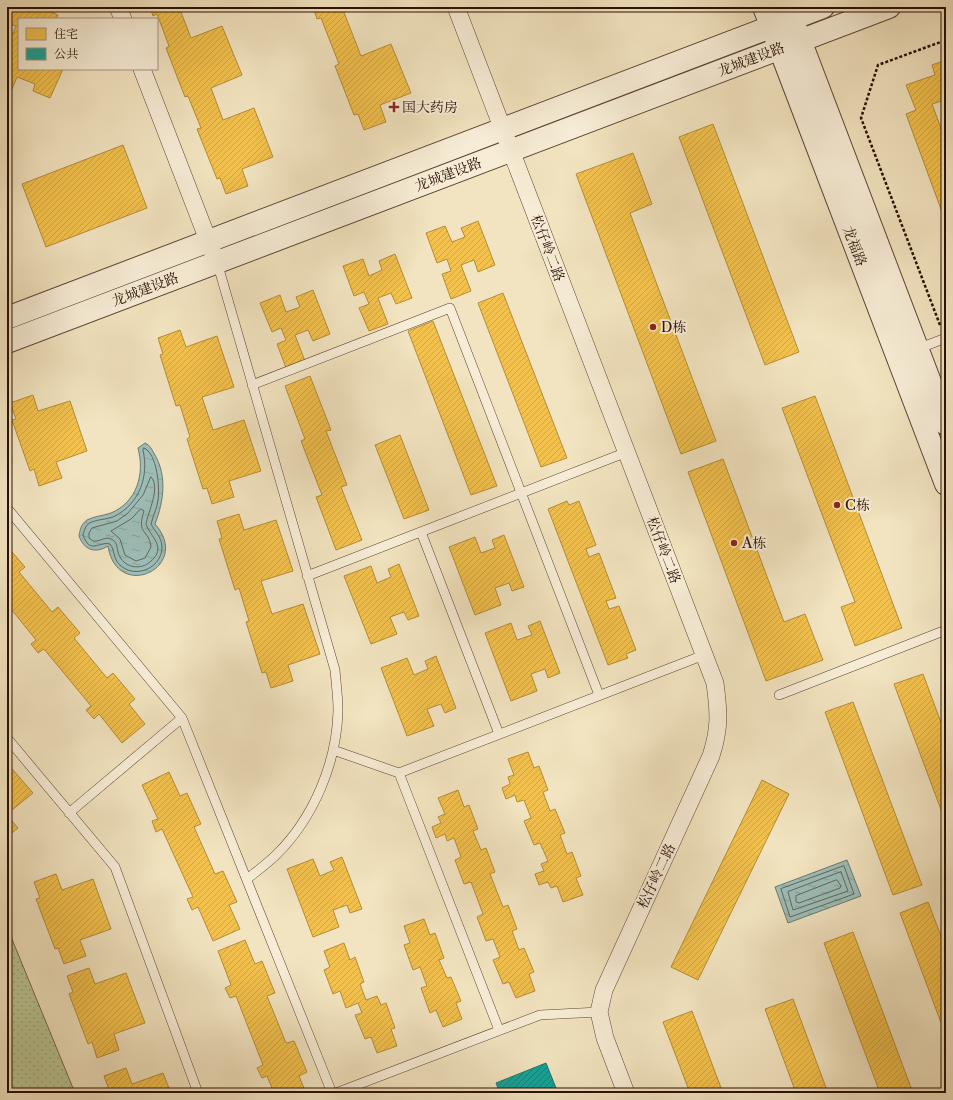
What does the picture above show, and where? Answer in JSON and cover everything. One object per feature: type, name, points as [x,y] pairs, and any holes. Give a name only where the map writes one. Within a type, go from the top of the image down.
[{"type":"street","points":[[118,7],[123,18]]},
{"type":"street","name":"松仔岭二路","points":[[456,7],[715,683],[719,710],[718,734],[711,756],[604,990],[599,1012],[605,1038],[626,1093]]},
{"type":"street","name":"龙城建设路","points":[[7,318],[503,129],[768,17],[823,7]]},
{"type":"street","name":"龙城建设路","points":[[7,342],[889,7]]},
{"type":"street","name":"龙福路","points":[[789,13],[946,424]]},
{"type":"street","name":"龙福路","points":[[768,17],[946,484]]},
{"type":"street","points":[[142,70],[217,262]]},
{"type":"lane","points":[[217,262],[334,670],[338,710],[333,750],[321,788],[302,823],[277,854],[247,880]]},
{"type":"lane","points":[[252,384],[450,308],[599,695]]},
{"type":"lane","points":[[917,349],[946,338]]},
{"type":"lane","points":[[307,576],[627,452]]},
{"type":"lane","points":[[7,508],[182,718],[332,1093]]},
{"type":"lane","points":[[421,532],[499,734]]},
{"type":"lane","points":[[779,695],[946,630]]},
{"type":"lane","points":[[333,750],[399,773],[704,655]]},
{"type":"lane","points":[[69,813],[182,718]]},
{"type":"lane","points":[[7,738],[115,867],[198,1093]]},
{"type":"lane","points":[[399,773],[499,1030]]},
{"type":"lane","points":[[336,1093],[540,1014],[599,1012]]},
{"type":"path","points":[[946,40],[878,65],[861,118],[946,338]]},
{"type":"green space","points":[[7,927],[75,1093],[7,1093]]},
{"type":"water","points":[[145,443],[150,446],[159,463],[163,480],[162,498],[155,524],[164,540],[165,554],[159,565],[149,572],[137,575],[124,573],[114,563],[108,546],[99,550],[90,549],[84,545],[79,536],[82,525],[87,520],[111,513],[120,508],[133,494],[137,486],[140,468],[138,448]]},
{"type":"water","points":[[847,860],[861,896],[788,923],[775,887]]},
{"type":"building: 住宅","points":[[7,7],[39,7],[58,15],[56,18],[18,18],[18,70],[63,70],[50,98],[33,91],[35,84],[17,77],[7,101],[7,32],[13,34],[16,26],[7,23]]},
{"type":"building: 住宅","points":[[150,7],[179,7],[191,38],[222,26],[242,75],[211,88],[223,120],[254,108],[273,157],[242,169],[248,186],[226,194],[220,178],[217,179],[197,129],[201,128],[188,96],[185,97],[166,48],[169,46],[157,14],[153,16]]},
{"type":"building: 住宅","points":[[313,7],[349,7],[343,10],[361,56],[391,44],[411,93],[380,105],[386,122],[364,130],[358,114],[354,115],[335,66],[339,64],[321,18],[317,19]]},
{"type":"building: 住宅","points":[[946,60],[946,89],[941,91],[945,100],[932,104],[946,142],[946,210],[942,212],[906,114],[916,110],[906,85],[935,75],[932,65]]},
{"type":"building: 住宅","points":[[713,124],[799,352],[765,365],[679,137]]},
{"type":"building: 住宅","points":[[123,145],[147,208],[46,247],[22,184]]},
{"type":"building: 住宅","name":"D栋","points":[[633,153],[652,204],[630,213],[716,441],[681,454],[576,174]]},
{"type":"building: 住宅","points":[[478,221],[495,265],[478,272],[474,260],[461,265],[471,291],[451,299],[442,274],[451,271],[447,259],[437,263],[426,233],[445,226],[452,242],[465,237],[461,228]]},
{"type":"building: 住宅","points":[[395,254],[412,298],[396,304],[391,293],[378,298],[388,324],[369,331],[359,308],[369,304],[364,292],[354,296],[343,266],[363,259],[369,276],[382,270],[379,261]]},
{"type":"building: 住宅","points":[[313,290],[330,334],[313,341],[308,330],[295,335],[305,361],[286,368],[277,344],[286,340],[281,328],[272,332],[260,303],[280,295],[286,312],[300,307],[296,297]]},
{"type":"building: 住宅","points":[[503,293],[567,458],[541,467],[478,303]]},
{"type":"building: 住宅","points":[[433,321],[497,486],[471,495],[408,331]]},
{"type":"building: 住宅","points":[[180,330],[186,347],[217,336],[234,387],[202,397],[213,430],[244,420],[261,471],[229,481],[234,497],[212,504],[207,488],[203,489],[187,439],[190,437],[180,405],[176,406],[160,355],[163,354],[158,338]]},
{"type":"building: 住宅","points":[[310,376],[331,430],[326,431],[347,485],[341,487],[362,540],[336,550],[316,497],[322,495],[301,441],[305,439],[285,386]]},
{"type":"building: 住宅","points":[[33,395],[38,411],[70,401],[87,451],[56,462],[62,478],[39,486],[34,469],[30,471],[12,420],[16,419],[10,403]]},
{"type":"building: 住宅","name":"C栋","points":[[815,396],[902,628],[855,646],[841,607],[855,602],[782,408]]},
{"type":"building: 住宅","points":[[400,435],[429,510],[404,519],[375,445]]},
{"type":"building: 住宅","name":"A栋","points":[[723,459],[784,622],[805,614],[823,660],[766,681],[688,472]]},
{"type":"building: 住宅","points":[[567,501],[569,505],[579,501],[596,545],[586,549],[589,557],[599,553],[616,598],[606,601],[609,609],[619,606],[636,650],[626,654],[628,658],[608,665],[548,509]]},
{"type":"building: 住宅","points":[[239,514],[244,530],[276,520],[293,571],[261,581],[272,614],[303,604],[320,654],[288,665],[293,681],[271,688],[266,672],[262,673],[246,622],[249,621],[239,588],[235,590],[219,539],[222,538],[217,521]]},
{"type":"building: 住宅","points":[[504,535],[524,587],[512,591],[509,583],[495,588],[501,605],[475,615],[449,547],[475,537],[481,553],[495,548],[492,540]]},
{"type":"building: 住宅","points":[[7,546],[25,567],[19,572],[52,612],[58,607],[80,633],[74,638],[107,678],[113,673],[135,699],[129,704],[145,724],[122,743],[99,714],[94,719],[86,710],[91,706],[44,649],[38,653],[31,644],[36,640],[7,604]]},
{"type":"building: 住宅","points":[[399,564],[419,616],[408,620],[404,612],[390,617],[397,634],[371,644],[344,576],[371,566],[377,583],[391,577],[388,569]]},
{"type":"building: 住宅","points":[[540,621],[560,673],[548,678],[545,669],[531,674],[537,691],[511,701],[485,633],[511,623],[517,640],[532,635],[528,626]]},
{"type":"building: 住宅","points":[[436,656],[456,708],[445,713],[441,704],[427,709],[434,726],[407,736],[381,668],[407,658],[414,675],[428,669],[425,661]]},
{"type":"building: 住宅","points":[[923,674],[946,736],[946,823],[894,684]]},
{"type":"building: 住宅","points":[[853,702],[922,885],[893,895],[825,712]]},
{"type":"building: 住宅","points":[[528,752],[534,768],[539,766],[548,790],[543,792],[550,811],[555,809],[565,833],[560,835],[567,854],[572,852],[581,876],[576,878],[583,895],[563,902],[557,886],[551,888],[548,882],[539,885],[535,874],[544,871],[541,864],[548,861],[540,843],[534,845],[524,821],[531,818],[524,800],[517,802],[515,795],[506,799],[502,788],[510,784],[508,777],[514,775],[508,759]]},
{"type":"building: 住宅","points":[[7,763],[33,793],[7,814]]},
{"type":"building: 住宅","points":[[169,772],[180,796],[187,793],[201,824],[194,827],[215,874],[223,871],[237,902],[229,905],[240,929],[213,941],[198,907],[192,910],[187,899],[193,897],[162,829],[156,832],[152,821],[158,819],[142,785]]},
{"type":"building: 住宅","points":[[762,780],[789,794],[698,980],[671,967]]},
{"type":"building: 住宅","points":[[458,790],[464,807],[469,805],[478,829],[473,831],[481,850],[486,848],[495,872],[490,874],[503,907],[508,905],[517,929],[512,931],[519,950],[524,948],[534,972],[529,974],[535,991],[516,998],[509,982],[503,984],[493,960],[500,957],[493,939],[486,941],[477,917],[483,914],[471,882],[464,884],[455,860],[461,857],[454,838],[447,841],[445,834],[436,838],[432,827],[441,823],[438,817],[445,814],[438,798]]},
{"type":"building: 住宅","points":[[7,815],[18,828],[7,837]]},
{"type":"building: 住宅","points":[[342,857],[362,909],[350,913],[347,905],[333,910],[339,927],[313,937],[287,869],[313,859],[320,876],[334,870],[330,862]]},
{"type":"building: 住宅","points":[[56,874],[62,890],[93,879],[111,929],[80,940],[86,956],[64,964],[58,948],[55,949],[36,899],[40,898],[34,882]]},
{"type":"building: 住宅","points":[[928,902],[946,949],[946,1036],[900,913]]},
{"type":"building: 住宅","points":[[424,919],[430,935],[435,933],[444,958],[439,960],[447,978],[451,977],[461,1001],[456,1003],[462,1019],[443,1027],[436,1010],[430,1013],[421,988],[427,986],[420,967],[413,970],[404,945],[410,943],[404,926]]},
{"type":"building: 住宅","points":[[853,932],[913,1093],[880,1093],[824,943]]},
{"type":"building: 住宅","points":[[245,940],[255,964],[262,961],[275,993],[267,996],[286,1043],[294,1041],[307,1072],[299,1076],[306,1093],[274,1093],[267,1076],[262,1078],[257,1068],[263,1065],[236,996],[230,998],[225,988],[231,985],[218,951]]},
{"type":"building: 住宅","points":[[344,943],[350,960],[355,957],[364,982],[360,984],[366,1000],[377,996],[381,1005],[386,1003],[395,1028],[391,1029],[397,1046],[377,1053],[371,1037],[365,1039],[355,1015],[362,1013],[358,1003],[346,1008],[340,991],[333,994],[324,970],[330,967],[324,951]]},
{"type":"building: 住宅","points":[[89,968],[95,984],[126,973],[145,1023],[114,1034],[119,1050],[97,1058],[92,1042],[88,1044],[69,994],[73,992],[67,976]]},
{"type":"building: 住宅","points":[[793,999],[828,1093],[796,1093],[765,1009]]},
{"type":"building: 住宅","points":[[692,1011],[723,1093],[690,1093],[663,1022]]},
{"type":"building: 住宅","points":[[126,1068],[132,1084],[163,1073],[171,1093],[108,1093],[110,1092],[104,1076]]},
{"type":"building: 公共","points":[[546,1063],[558,1093],[500,1093],[496,1083]]},
{"type":"place","name":"国大药房","points":[[394,107]]},
{"type":"place","name":"D栋","points":[[653,327]]},
{"type":"place","name":"C栋","points":[[837,505]]},
{"type":"place","name":"A栋","points":[[734,543]]}]
